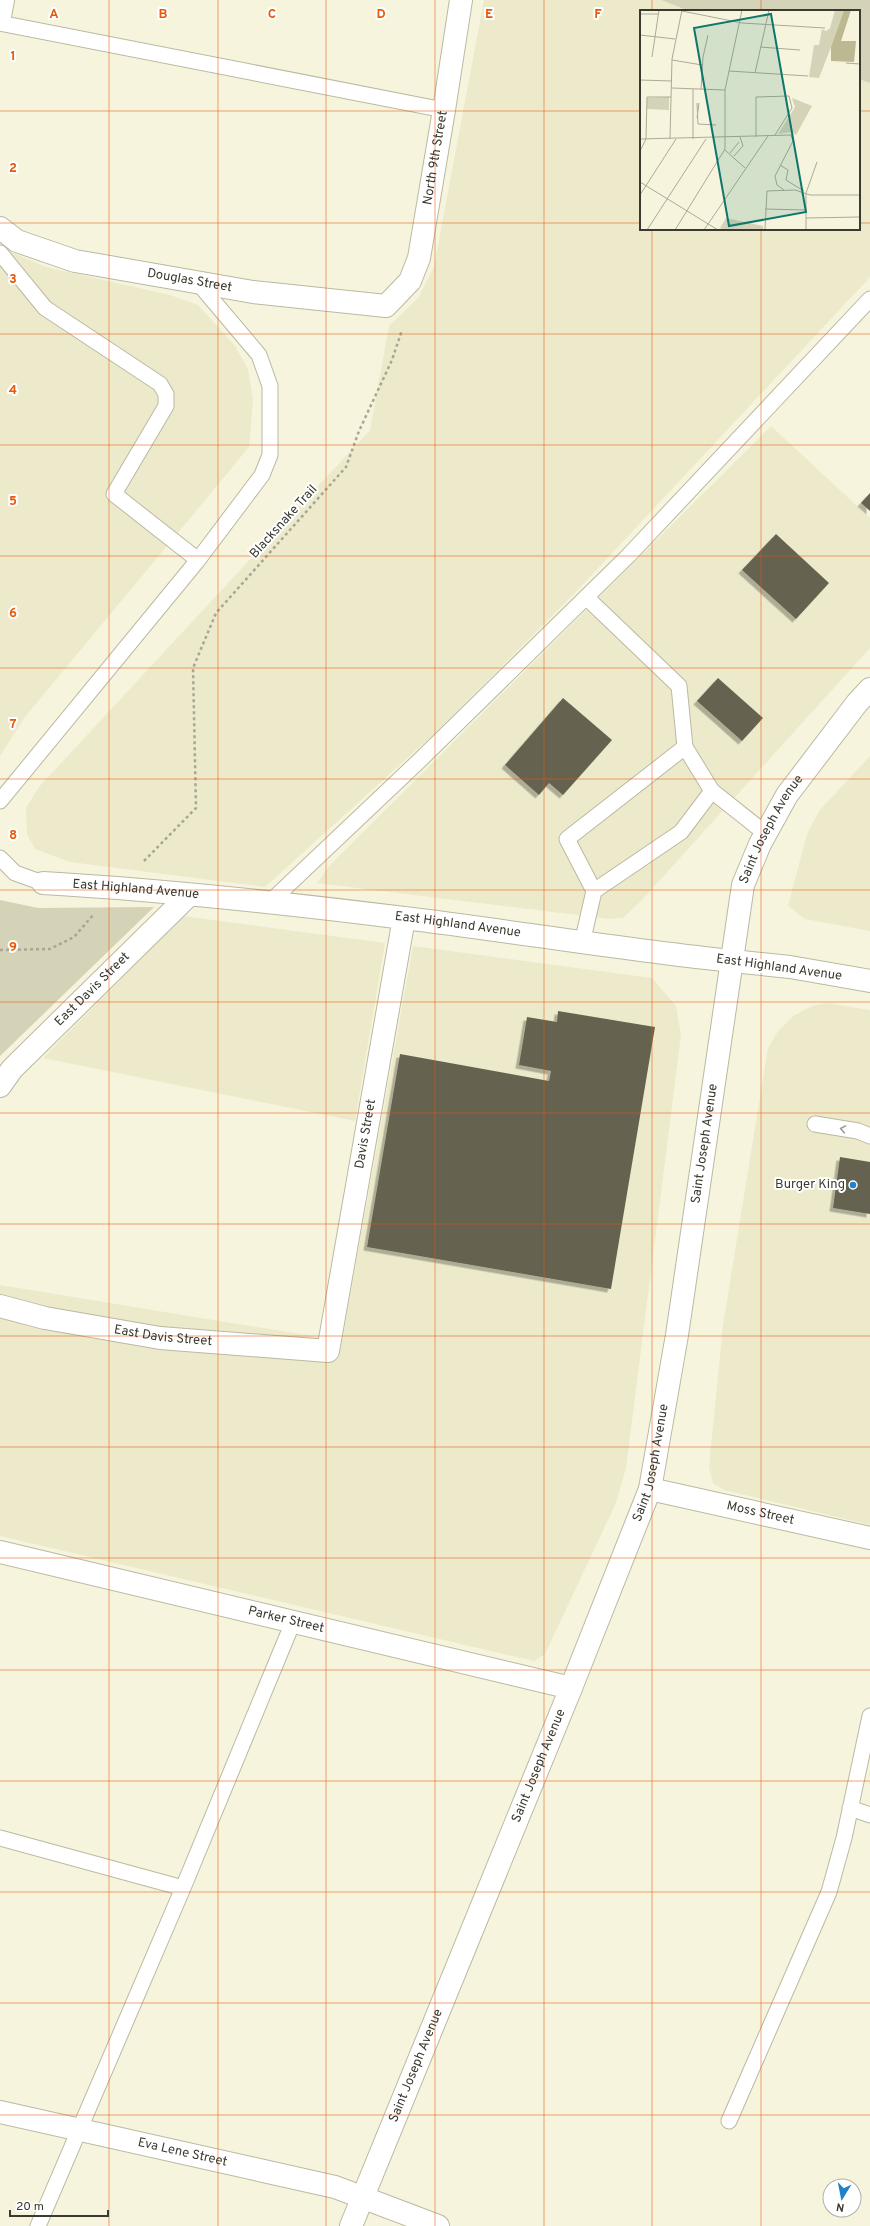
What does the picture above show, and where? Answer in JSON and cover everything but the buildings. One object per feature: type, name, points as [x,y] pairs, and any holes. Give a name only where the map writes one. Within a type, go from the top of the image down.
[{"type":"street","points":[[0,16],[2,0]]},
{"type":"street","name":"North 9th Street","points":[[386,306],[410,282],[419,258],[461,0]]},
{"type":"street","name":"Douglas Street","points":[[0,228],[17,241],[75,261],[199,284],[253,292],[386,306]]},
{"type":"street","name":"Saint Joseph Avenue","points":[[351,2226],[571,1688],[650,1490],[680,1314],[743,885],[765,834],[787,794],[857,703],[870,689]]},
{"type":"street","name":"East Highland Avenue","points":[[43,883],[119,888],[404,918],[656,953],[790,967],[870,981]]},
{"type":"street","name":"East Davis Street","points":[[0,1086],[12,1069],[189,895]]},
{"type":"street","name":"Davis Street","points":[[328,1351],[404,918]]},
{"type":"street","name":"East Davis Street","points":[[0,1306],[45,1318],[160,1338],[328,1351]]},
{"type":"street","name":"Moss Street","points":[[650,1490],[870,1538]]},
{"type":"street","name":"Parker Street","points":[[0,1552],[571,1688]]},
{"type":"street","name":"Eva Lene Street","points":[[0,2112],[335,2187],[438,2226]]},
{"type":"lane","points":[[0,23],[444,110]]},
{"type":"lane","points":[[0,253],[44,308],[160,384],[166,394],[166,406],[114,494],[198,560]]},
{"type":"lane","points":[[0,801],[198,560],[262,475],[270,455],[270,386],[260,355],[199,284]]},
{"type":"lane","points":[[269,903],[420,760],[628,555],[870,299]]},
{"type":"lane","points":[[586,597],[679,686],[685,747],[712,791],[765,834]]},
{"type":"lane","points":[[582,943],[594,891],[567,839],[685,747]]},
{"type":"lane","points":[[594,891],[681,832],[712,791]]},
{"type":"lane","points":[[0,858],[15,873],[43,883]]},
{"type":"lane","points":[[815,1124],[858,1131],[870,1136]]},
{"type":"lane","points":[[38,2226],[183,1888],[293,1622]]},
{"type":"lane","points":[[729,2121],[828,1892],[850,1808],[870,1716]]},
{"type":"lane","points":[[850,1808],[870,1815]]},
{"type":"lane","points":[[0,1838],[183,1888]]},
{"type":"path","name":"Blacksnake Trail","points":[[0,950],[50,949],[74,937],[196,808],[193,668],[216,614],[346,467],[359,431],[392,360],[404,325]]},
{"type":"shaded area","points":[[484,0],[661,0],[686,10],[640,10],[640,230],[860,230],[860,79],[870,83],[870,277],[573,595],[436,732],[265,887],[70,862],[35,849],[27,834],[26,808],[39,787],[370,430],[389,326],[418,298],[434,267]]},
{"type":"shaded area","points":[[0,244],[13,253],[46,267],[170,295],[198,305],[235,346],[248,369],[253,400],[249,447],[25,717],[0,756]]},
{"type":"shaded area","points":[[771,426],[870,518],[870,648],[641,901],[623,918],[610,919],[317,883],[330,865]]},
{"type":"shaded area","points":[[870,756],[870,931],[805,919],[788,906],[807,834],[819,811]]},
{"type":"shaded area","points":[[183,916],[385,943],[355,1121],[43,1058]]},
{"type":"shaded area","points":[[413,946],[652,978],[676,1006],[681,1035],[626,1468],[616,1503],[545,1654],[534,1661],[0,1536],[0,1285],[342,1341]]},
{"type":"shaded area","points":[[826,1003],[870,1010],[870,1525],[724,1490],[713,1483],[709,1467],[723,1325],[768,1048],[778,1031],[793,1016],[812,1006]]},
{"type":"green space","points":[[661,0],[870,0],[870,83],[860,79],[860,10],[686,10]]},
{"type":"green space","points":[[0,900],[38,908],[154,907],[0,1056]]},
{"type":"place","name":"Burger King","points":[[853,1185]]}]
